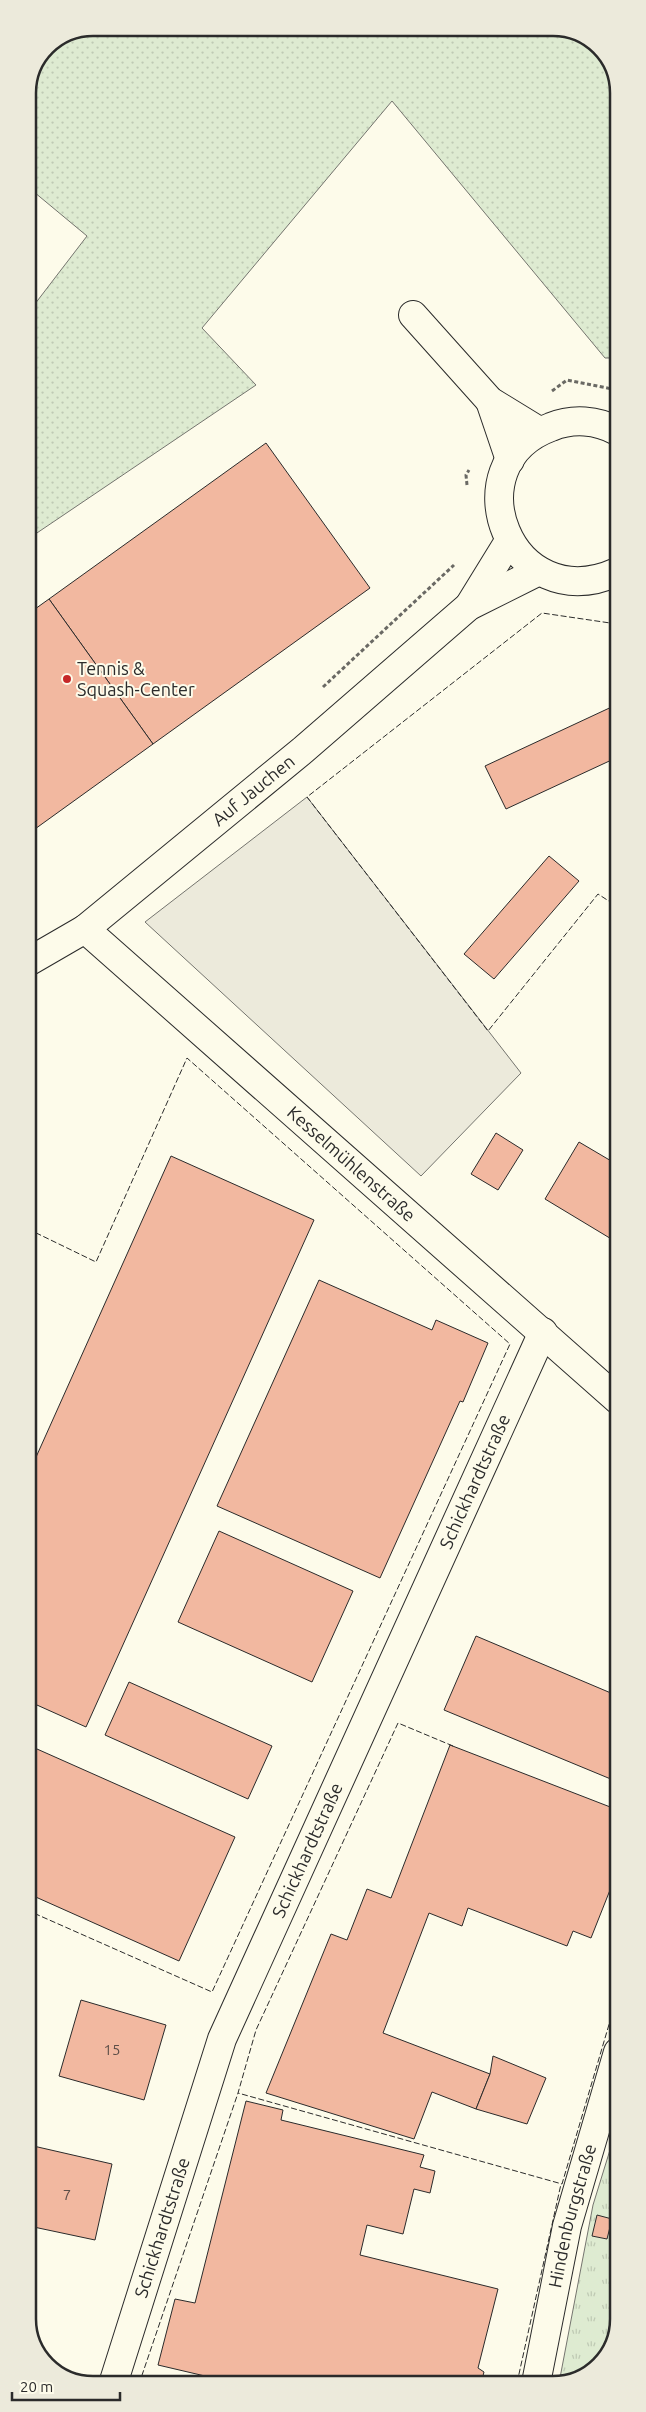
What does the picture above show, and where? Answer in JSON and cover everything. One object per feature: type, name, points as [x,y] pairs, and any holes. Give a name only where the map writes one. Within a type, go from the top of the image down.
[{"type":"street","points":[[413,315],[490,402],[539,431]]},
{"type":"street","points":[[490,402],[510,460]]},
{"type":"street","points":[[610,427],[585,421],[561,423],[539,431],[522,444],[510,460],[500,486],[500,514],[509,541],[522,558],[539,571],[559,579],[581,582],[610,575]]},
{"type":"street","name":"Auf Jauchen","points":[[469,606],[509,541]]},
{"type":"street","name":"Auf Jauchen","points":[[36,957],[85,929],[303,750],[469,606],[539,571]]},
{"type":"street","name":"Kesselmühlenstraße","points":[[85,929],[544,1332],[610,1393]]},
{"type":"street","name":"Schickhardtstraße","points":[[116,2376],[222,2039],[544,1332]]},
{"type":"street","name":"Hindenburgstraße","points":[[537,2376],[567,2226],[610,2079]]},
{"type":"path","points":[[567,380],[610,389]]},
{"type":"green space","points":[[556,36],[567,38],[590,50],[602,65],[609,82],[610,358],[605,358],[392,101],[202,328],[256,385],[36,534],[36,303],[87,236],[36,194],[37,82],[46,62],[53,53],[62,46],[82,37]]},
{"type":"green space","points":[[610,2150],[610,2318],[607,2337],[598,2353],[590,2362],[581,2368],[560,2375],[593,2205]]},
{"type":"shaded area","points":[[307,797],[521,1073],[421,1176],[145,922]]},
{"type":"building","points":[[266,443],[370,588],[153,744],[49,599]]},
{"type":"building","name":"Tennis & Squash-Center","points":[[49,599],[153,744],[36,828],[36,608]]},
{"type":"building","points":[[610,708],[610,761],[506,809],[485,766]]},
{"type":"building","points":[[549,856],[579,881],[494,979],[464,954]]},
{"type":"building","points":[[496,1133],[523,1150],[498,1190],[471,1174]]},
{"type":"building","points":[[579,1142],[610,1160],[610,1238],[545,1199]]},
{"type":"building","points":[[171,1156],[314,1220],[86,1727],[36,1705],[36,1457]]},
{"type":"building","points":[[319,1280],[432,1330],[436,1320],[488,1343],[463,1402],[460,1401],[380,1578],[217,1506]]},
{"type":"building","points":[[219,1531],[353,1591],[312,1682],[178,1622]]},
{"type":"building","points":[[476,1636],[610,1693],[610,1779],[444,1710]]},
{"type":"building","points":[[129,1682],[272,1746],[248,1799],[105,1735]]},
{"type":"building","points":[[450,1745],[610,1807],[610,1890],[591,1938],[573,1931],[567,1946],[468,1908],[462,1926],[429,1913],[383,2033],[490,2074],[476,2109],[432,2092],[414,2139],[266,2093],[331,1934],[347,1940],[367,1889],[391,1898]]},
{"type":"building","points":[[36,1749],[235,1837],[179,1961],[36,1897]]},
{"type":"building","points":[[81,2000],[166,2025],[144,2100],[59,2076]]},
{"type":"building","points":[[493,2056],[546,2078],[527,2124],[476,2109],[490,2074]]},
{"type":"building","points":[[246,2101],[283,2110],[281,2120],[424,2155],[420,2167],[435,2171],[430,2193],[414,2189],[403,2234],[367,2225],[360,2255],[498,2289],[478,2368],[484,2372],[483,2376],[205,2376],[158,2365],[175,2299],[195,2303]]},
{"type":"building","points":[[36,2147],[112,2164],[95,2240],[36,2227]]},
{"type":"building","points":[[597,2215],[610,2218],[607,2239],[592,2236]]},
{"type":"fence","points":[[610,623],[542,613],[307,797],[488,1031],[598,894],[610,902]]},
{"type":"fence","points":[[36,1233],[96,1262],[187,1058],[510,1344],[212,1992],[36,1914]]},
{"type":"fence","points":[[453,1746],[398,1723],[256,2030],[238,2093],[562,2184],[610,2021]]},
{"type":"fence","points":[[142,2376],[238,2093]]},
{"type":"fence","points":[[519,2376],[561,2184]]},
{"type":"place","name":"Tennis & Squash-Center","points":[[67,679]]}]
